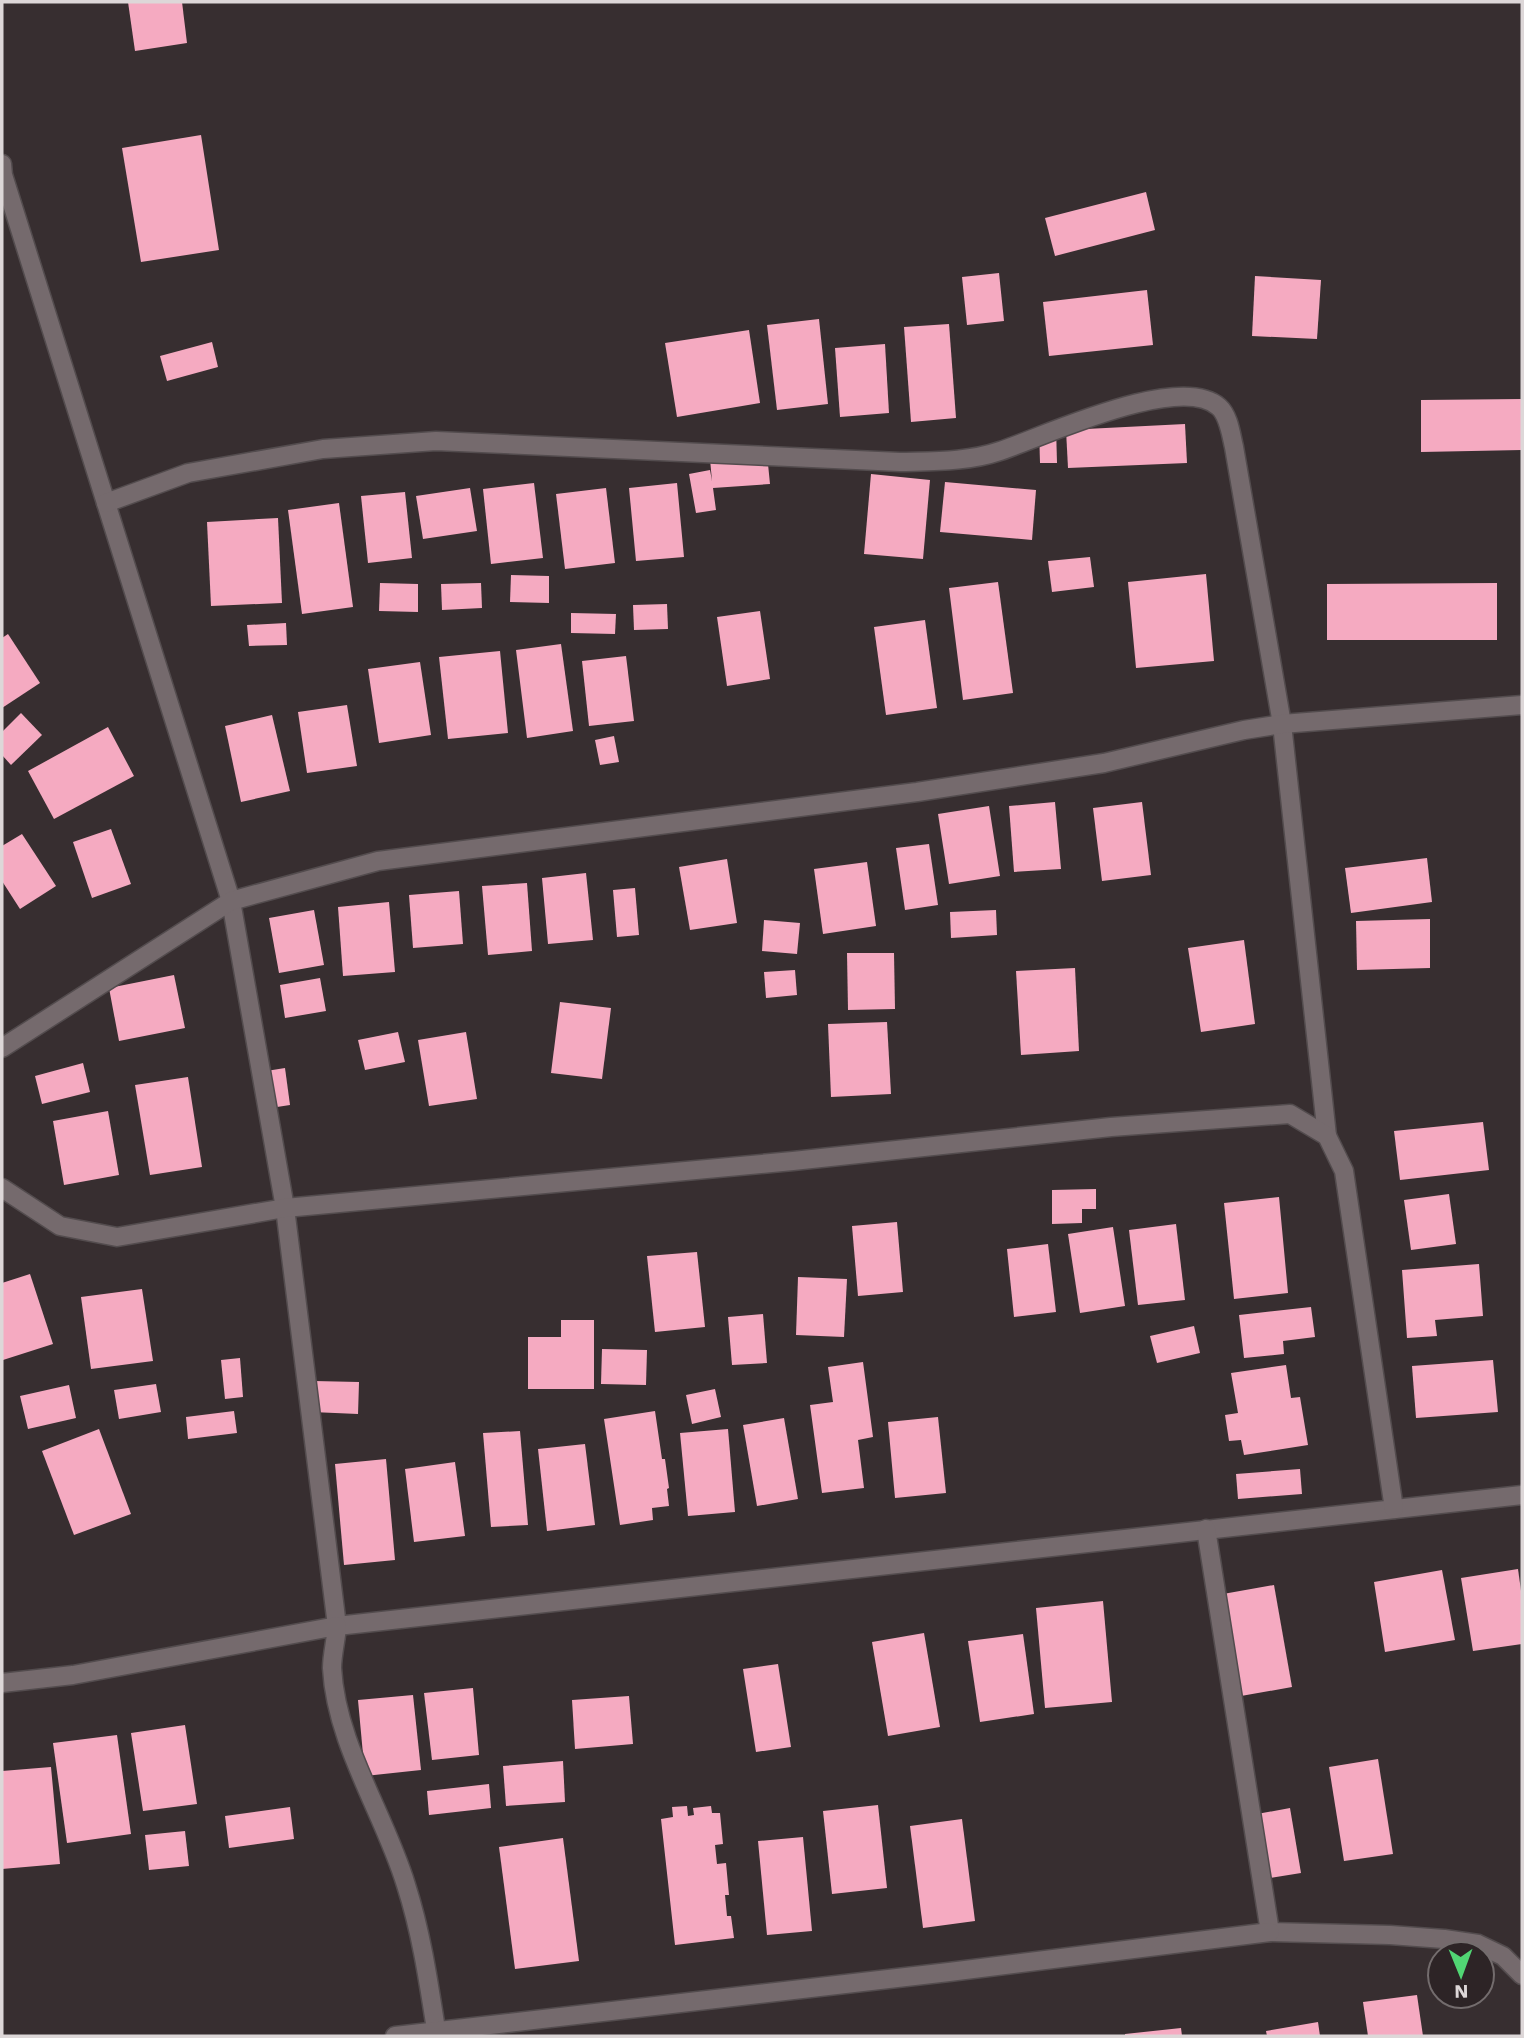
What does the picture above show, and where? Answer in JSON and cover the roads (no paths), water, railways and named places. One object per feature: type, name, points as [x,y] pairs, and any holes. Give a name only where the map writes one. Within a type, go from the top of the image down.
[{"type":"street","points":[[2,164],[3,175],[231,901],[285,1208],[338,1626],[332,1668],[340,1713],[362,1779],[406,1883],[427,1966],[437,2034]]},
{"type":"street","points":[[106,503],[188,473],[323,449],[436,441],[900,462],[951,461],[998,452],[1133,403],[1196,397],[1220,407],[1234,447],[1282,724],[1327,1136],[1344,1171],[1394,1509]]},
{"type":"street","points":[[2,1048],[231,901],[378,861],[917,792],[1104,763],[1244,730],[1282,724],[1522,705]]},
{"type":"street","points":[[2,1188],[60,1226],[117,1237],[285,1208],[793,1161],[1111,1127],[1290,1114],[1327,1136]]},
{"type":"street","points":[[2,1683],[73,1675],[338,1626],[1522,1495]]},
{"type":"street","points":[[1206,1529],[1270,1932]]},
{"type":"street","points":[[395,2036],[437,2034],[1270,1932],[1390,1934],[1467,1942],[1478,1944],[1503,1956],[1522,1975]]}]
